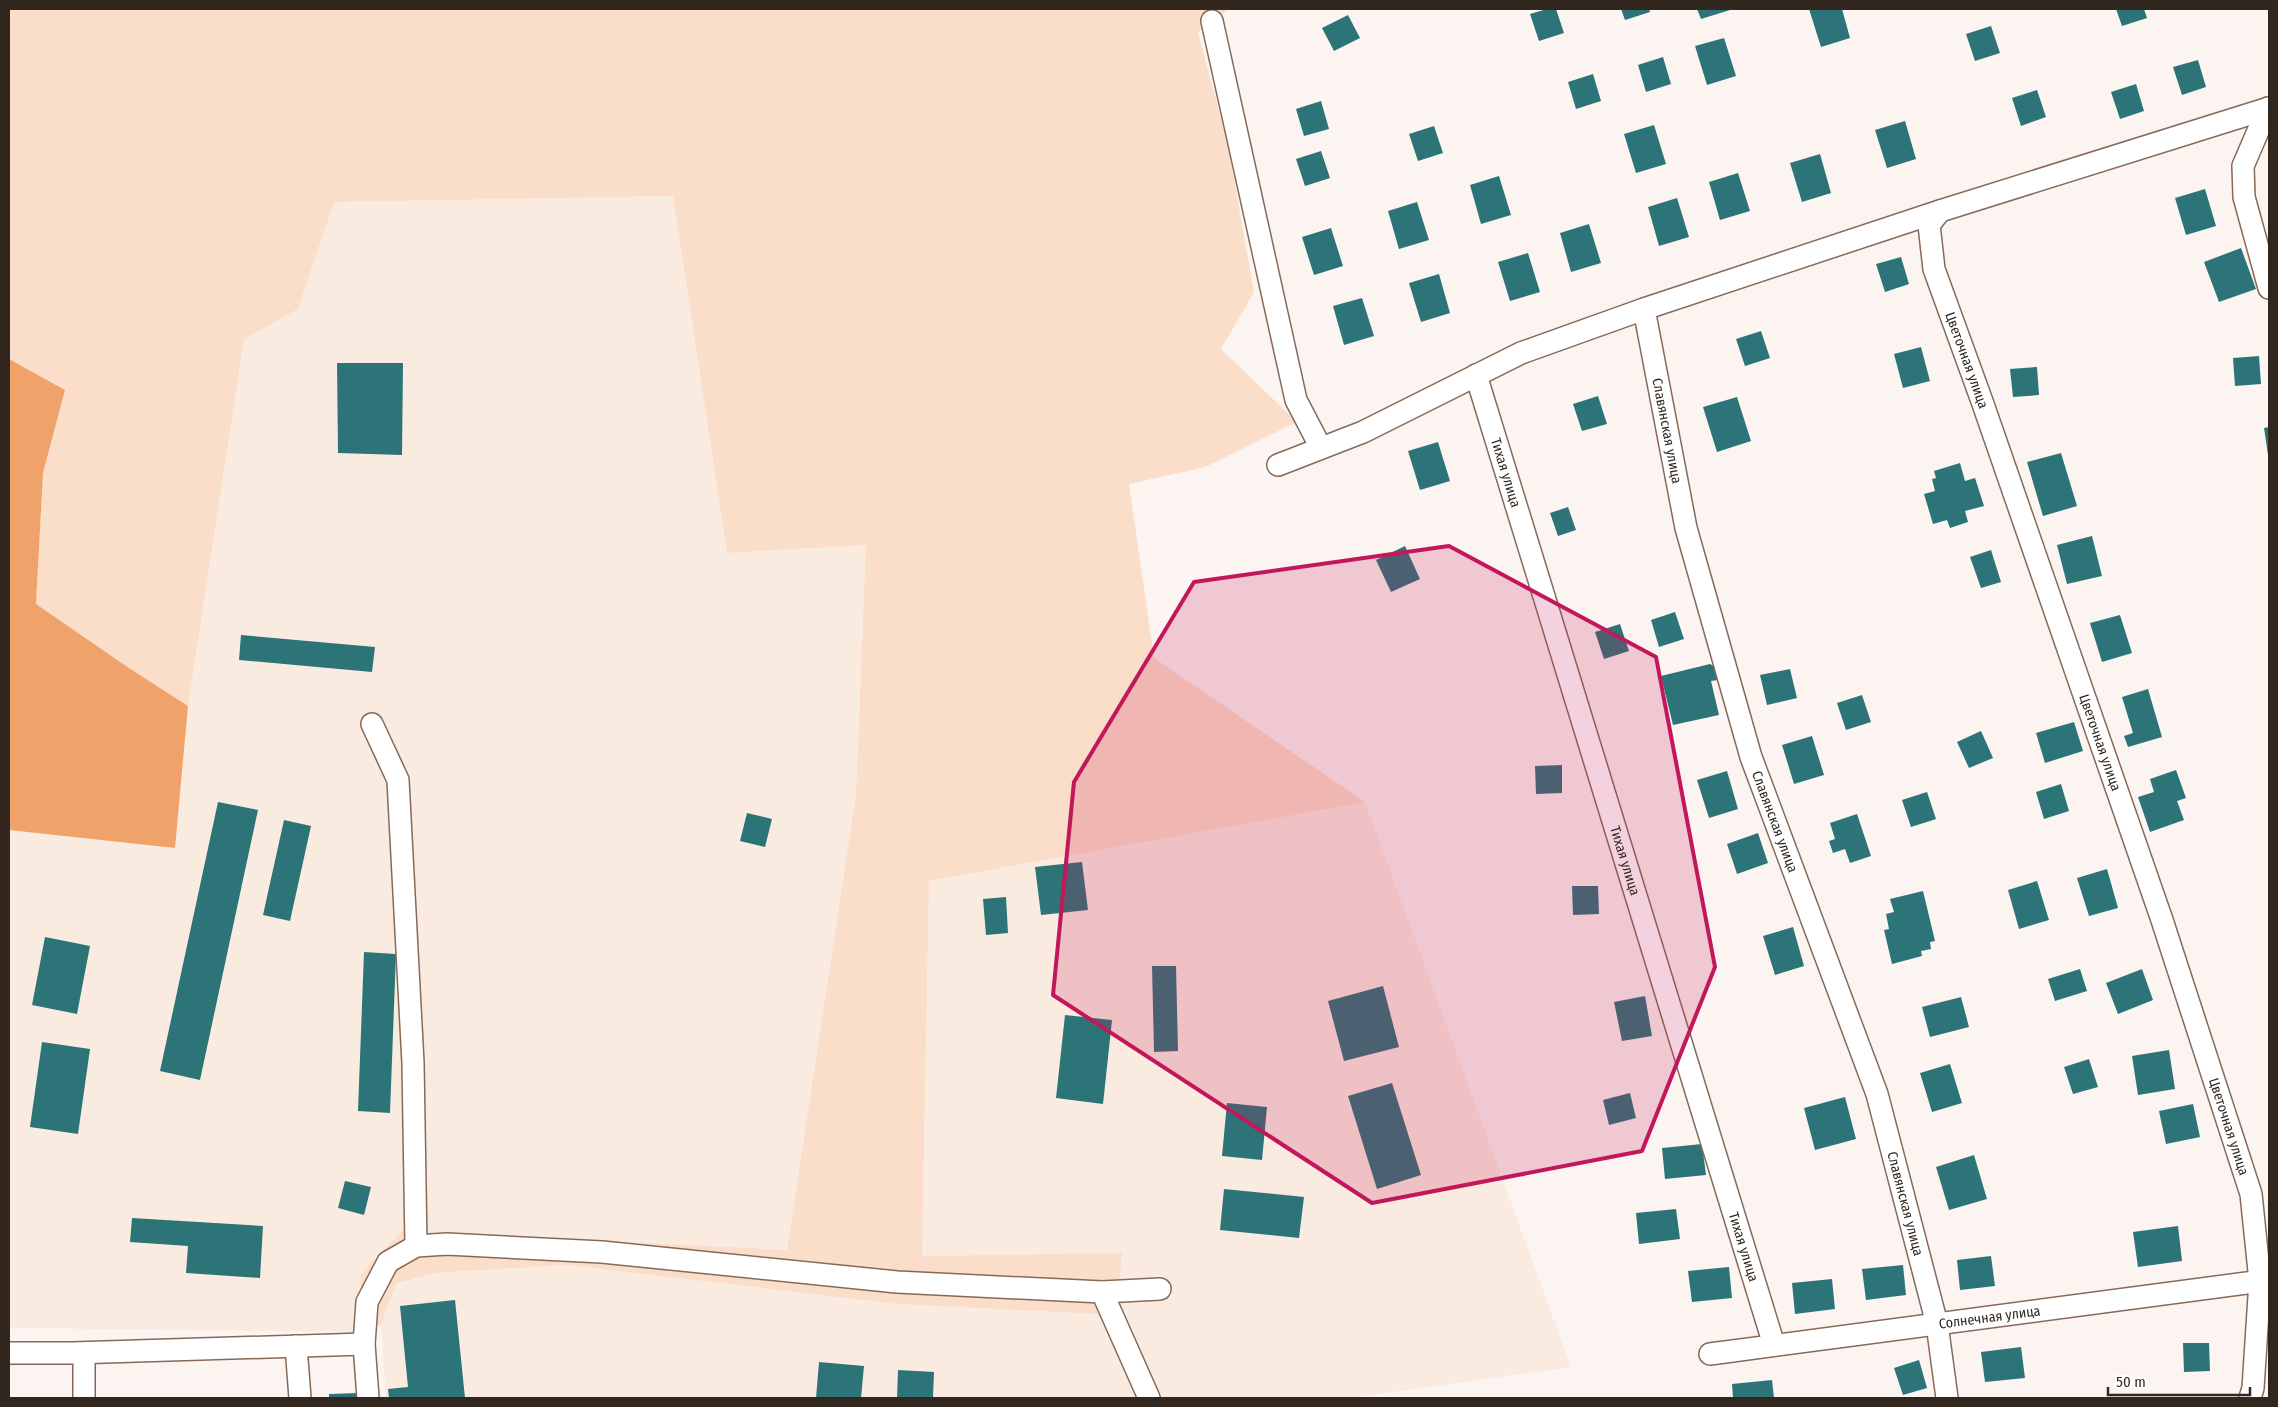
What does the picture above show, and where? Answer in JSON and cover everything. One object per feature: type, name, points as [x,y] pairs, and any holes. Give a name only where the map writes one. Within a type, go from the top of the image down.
[{"type":"street","points":[[1212,22],[1296,400],[1321,448]]},
{"type":"street","points":[[1278,465],[1363,432],[1521,353],[1644,309],[1940,211],[2268,108]]},
{"type":"street","points":[[2268,108],[2243,166],[2244,196],[2269,288]]},
{"type":"street","name":"Цветочная улица","points":[[1940,211],[1929,225],[1934,269],[1983,404],[2162,920],[2251,1194],[2265,1280],[2253,1388],[2250,1398]]},
{"type":"street","name":"Славянская улица","points":[[1644,309],[1686,528],[1751,757],[1877,1094],[1937,1324],[1947,1398]]},
{"type":"street","name":"Тихая улица","points":[[1476,375],[1774,1345]]},
{"type":"street","points":[[372,724],[398,780],[413,1063],[416,1246]]},
{"type":"street","points":[[368,1398],[364,1344],[367,1302],[388,1262],[416,1246],[447,1244],[602,1252],[897,1282],[1102,1292],[1160,1290]]},
{"type":"street","name":"Солнечная улица","points":[[1710,1354],[2265,1280]]},
{"type":"street","points":[[1102,1292],[1149,1398]]},
{"type":"street","points":[[9,1352],[84,1353],[364,1344]]},
{"type":"street","points":[[296,1346],[300,1398]]},
{"type":"street","points":[[84,1353],[84,1398]]},
{"type":"highlighted area","points":[[1449,546],[1656,657],[1715,967],[1642,1151],[1372,1203],[1053,995],[1074,782],[1194,582]]},
{"type":"shaded area","points":[[9,9],[1229,9],[1198,32],[1228,145],[1254,292],[1221,349],[1297,422],[1205,467],[1129,484],[1154,658],[1365,802],[929,881],[922,1256],[1122,1253],[1117,1315],[896,1304],[568,1265],[435,1273],[396,1284],[381,1325],[359,1332],[361,1274],[402,1231],[787,1250],[856,794],[866,545],[727,553],[673,196],[334,202],[298,309],[244,340],[188,706],[36,604],[43,473],[65,390],[9,359]]},
{"type":"shaded area","points":[[673,196],[727,553],[866,545],[856,794],[787,1250],[402,1231],[359,1332],[9,1328],[9,830],[175,847],[188,706],[244,340],[298,309],[334,202]]},
{"type":"shaded area","points":[[9,359],[65,390],[43,473],[36,604],[188,706],[175,848],[9,830]]},
{"type":"shaded area","points":[[1365,802],[1571,1367],[1351,1398],[386,1398],[381,1325],[396,1285],[435,1273],[568,1265],[896,1304],[1117,1315],[1122,1253],[922,1256],[929,880]]},
{"type":"building","points":[[1547,9],[1556,9],[1564,33],[1539,41],[1530,14]]},
{"type":"building","points":[[1621,9],[1649,9],[1650,12],[1625,20]]},
{"type":"building","points":[[1697,9],[1730,9],[1730,10],[1701,19]]},
{"type":"building","points":[[1809,9],[1842,9],[1850,38],[1821,47]]},
{"type":"building","points":[[2116,9],[2144,9],[2147,18],[2122,26]]},
{"type":"building","points":[[1348,15],[1360,38],[1334,51],[1322,28]]},
{"type":"building","points":[[1991,26],[2000,53],[1975,61],[1966,34]]},
{"type":"building","points":[[1724,38],[1736,76],[1707,85],[1695,46]]},
{"type":"building","points":[[1663,57],[1671,84],[1646,92],[1638,65]]},
{"type":"building","points":[[2198,60],[2206,87],[2182,95],[2173,67]]},
{"type":"building","points":[[1593,74],[1601,101],[1576,109],[1568,82]]},
{"type":"building","points":[[2136,84],[2144,111],[2120,119],[2111,92]]},
{"type":"building","points":[[2037,90],[2046,117],[2021,126],[2012,98]]},
{"type":"building","points":[[1321,101],[1329,129],[1304,136],[1296,109]]},
{"type":"building","points":[[1905,121],[1916,159],[1887,168],[1875,130]]},
{"type":"building","points":[[1654,125],[1666,164],[1636,173],[1624,134]]},
{"type":"building","points":[[1434,126],[1443,153],[1418,161],[1409,134]]},
{"type":"building","points":[[1321,151],[1330,178],[1305,186],[1296,159]]},
{"type":"building","points":[[1820,154],[1831,193],[1802,202],[1790,163]]},
{"type":"building","points":[[1738,173],[1750,211],[1720,220],[1709,182]]},
{"type":"building","points":[[1499,176],[1511,215],[1481,224],[1470,185]]},
{"type":"building","points":[[2205,189],[2216,226],[2186,235],[2175,198]]},
{"type":"building","points":[[1677,198],[1689,237],[1659,246],[1648,207]]},
{"type":"building","points":[[1417,202],[1429,240],[1399,249],[1388,211]]},
{"type":"building","points":[[1589,224],[1601,263],[1571,272],[1560,233]]},
{"type":"building","points":[[1331,228],[1343,266],[1314,275],[1302,237]]},
{"type":"building","points":[[2241,248],[2256,289],[2219,302],[2204,262]]},
{"type":"building","points":[[1528,253],[1540,292],[1510,301],[1498,262]]},
{"type":"building","points":[[1901,257],[1909,284],[1885,292],[1876,264]]},
{"type":"building","points":[[1439,274],[1450,313],[1421,322],[1409,283]]},
{"type":"building","points":[[1362,298],[1374,336],[1344,345],[1333,306]]},
{"type":"building","points":[[1761,331],[1770,358],[1745,366],[1736,339]]},
{"type":"building","points":[[1921,347],[1930,381],[1903,388],[1894,354]]},
{"type":"building","points":[[2259,356],[2261,384],[2235,386],[2233,358]]},
{"type":"building","points":[[337,363],[403,363],[402,455],[338,453]]},
{"type":"building","points":[[2037,367],[2039,395],[2013,397],[2010,369]]},
{"type":"building","points":[[1598,396],[1607,424],[1582,431],[1573,404]]},
{"type":"building","points":[[1737,397],[1751,441],[1717,452],[1703,407]]},
{"type":"building","points":[[2269,427],[2269,455],[2268,455],[2264,428]]},
{"type":"building","points":[[1438,442],[1450,481],[1420,490],[1408,451]]},
{"type":"building","points":[[2061,453],[2077,506],[2043,516],[2027,462]]},
{"type":"building","points":[[1960,463],[1965,481],[1975,478],[1984,506],[1965,511],[1968,522],[1950,528],[1947,520],[1933,524],[1924,494],[1935,491],[1932,479],[1936,478],[1934,471]]},
{"type":"building","points":[[1568,507],[1576,530],[1558,536],[1550,513]]},
{"type":"building","points":[[2092,536],[2102,576],[2067,584],[2057,545]]},
{"type":"building","points":[[1405,546],[1420,579],[1391,592],[1376,560]]},
{"type":"building","points":[[1991,550],[2001,582],[1981,588],[1970,557]]},
{"type":"building","points":[[1675,612],[1684,639],[1659,647],[1651,620]]},
{"type":"building","points":[[2120,615],[2132,653],[2102,662],[2090,623]]},
{"type":"building","points":[[1620,624],[1629,651],[1604,659],[1595,632]]},
{"type":"building","points":[[241,635],[375,647],[372,672],[239,660]]},
{"type":"building","points":[[1710,664],[1720,672],[1718,680],[1711,681],[1719,715],[1673,725],[1661,676]]},
{"type":"building","points":[[1790,669],[1797,698],[1767,705],[1760,675]]},
{"type":"building","points":[[2148,689],[2162,737],[2128,747],[2124,736],[2133,733],[2122,697]]},
{"type":"building","points":[[1862,695],[1871,722],[1846,730],[1837,703]]},
{"type":"building","points":[[2074,722],[2083,751],[2045,763],[2036,733]]},
{"type":"building","points":[[1981,731],[1993,758],[1969,768],[1957,742]]},
{"type":"building","points":[[1812,736],[1824,775],[1794,784],[1782,745]]},
{"type":"building","points":[[1562,765],[1562,793],[1536,794],[1535,766]]},
{"type":"building","points":[[2176,770],[2186,798],[2177,801],[2184,820],[2150,832],[2138,797],[2154,792],[2150,779]]},
{"type":"building","points":[[1727,771],[1738,809],[1709,818],[1697,780]]},
{"type":"building","points":[[2061,784],[2069,811],[2044,819],[2036,792]]},
{"type":"building","points":[[1927,792],[1936,819],[1911,827],[1902,800]]},
{"type":"building","points":[[218,802],[258,810],[200,1080],[160,1071]]},
{"type":"building","points":[[747,813],[772,819],[765,847],[740,841]]},
{"type":"building","points":[[1857,814],[1871,856],[1850,863],[1845,849],[1833,853],[1829,841],[1835,839],[1830,823]]},
{"type":"building","points":[[284,820],[311,826],[290,921],[263,915]]},
{"type":"building","points":[[1758,833],[1768,863],[1737,874],[1727,844]]},
{"type":"building","points":[[1082,862],[1088,910],[1041,915],[1035,867]]},
{"type":"building","points":[[2107,869],[2118,908],[2089,916],[2077,878]]},
{"type":"building","points":[[2037,881],[2049,920],[2019,929],[2008,890]]},
{"type":"building","points":[[1572,886],[1598,886],[1599,914],[1573,915]]},
{"type":"building","points":[[1923,891],[1935,941],[1930,942],[1931,949],[1921,951],[1922,956],[1892,964],[1884,930],[1889,929],[1886,914],[1894,912],[1890,899]]},
{"type":"building","points":[[1006,897],[1008,933],[986,935],[983,899]]},
{"type":"building","points":[[1793,927],[1804,966],[1775,975],[1763,936]]},
{"type":"building","points":[[45,937],[90,946],[77,1014],[32,1005]]},
{"type":"building","points":[[364,952],[396,954],[390,1113],[358,1111]]},
{"type":"building","points":[[1152,966],[1176,966],[1178,1051],[1154,1052]]},
{"type":"building","points":[[2080,969],[2087,991],[2055,1001],[2048,979]]},
{"type":"building","points":[[2142,969],[2153,1000],[2118,1014],[2106,983]]},
{"type":"building","points":[[1383,986],[1399,1047],[1344,1061],[1328,1001]]},
{"type":"building","points":[[1645,996],[1652,1036],[1622,1041],[1614,1002]]},
{"type":"building","points":[[1961,997],[1969,1027],[1930,1037],[1922,1007]]},
{"type":"building","points":[[1065,1015],[1112,1020],[1103,1104],[1056,1098]]},
{"type":"building","points":[[42,1042],[90,1049],[78,1134],[30,1127]]},
{"type":"building","points":[[2169,1050],[2175,1089],[2138,1095],[2132,1056]]},
{"type":"building","points":[[2089,1059],[2098,1087],[2073,1094],[2064,1067]]},
{"type":"building","points":[[1950,1064],[1962,1103],[1932,1112],[1920,1073]]},
{"type":"building","points":[[1392,1083],[1421,1175],[1377,1189],[1348,1096]]},
{"type":"building","points":[[1630,1093],[1636,1118],[1609,1125],[1603,1100]]},
{"type":"building","points":[[1845,1097],[1856,1139],[1815,1150],[1804,1108]]},
{"type":"building","points":[[1227,1103],[1267,1107],[1262,1160],[1222,1156]]},
{"type":"building","points":[[2193,1104],[2200,1137],[2166,1144],[2159,1111]]},
{"type":"building","points":[[1702,1144],[1706,1175],[1665,1179],[1662,1148]]},
{"type":"building","points":[[1974,1155],[1987,1199],[1949,1210],[1936,1167]]},
{"type":"building","points":[[345,1181],[371,1187],[364,1215],[338,1208]]},
{"type":"building","points":[[1224,1189],[1304,1197],[1299,1238],[1220,1230]]},
{"type":"building","points":[[1676,1209],[1680,1239],[1639,1244],[1636,1213]]},
{"type":"building","points":[[132,1218],[263,1226],[260,1278],[186,1273],[188,1246],[130,1242]]},
{"type":"building","points":[[2178,1226],[2182,1261],[2138,1267],[2133,1232]]},
{"type":"building","points":[[1991,1256],[1995,1286],[1960,1290],[1957,1260]]},
{"type":"building","points":[[1903,1265],[1906,1295],[1866,1300],[1862,1269]]},
{"type":"building","points":[[1729,1267],[1732,1298],[1692,1302],[1688,1271]]},
{"type":"building","points":[[1832,1279],[1835,1309],[1795,1314],[1792,1283]]},
{"type":"building","points":[[455,1300],[465,1398],[389,1398],[388,1389],[408,1387],[400,1306]]},
{"type":"building","points":[[2183,1343],[2209,1343],[2210,1371],[2184,1372]]},
{"type":"building","points":[[2021,1347],[2025,1378],[1985,1382],[1981,1352]]},
{"type":"building","points":[[1919,1360],[1927,1388],[1903,1395],[1894,1368]]},
{"type":"building","points":[[819,1362],[864,1366],[861,1398],[816,1398]]},
{"type":"building","points":[[898,1370],[934,1372],[933,1398],[897,1398]]},
{"type":"building","points":[[1772,1380],[1774,1398],[1733,1398],[1732,1384]]},
{"type":"building","points":[[358,1393],[358,1398],[329,1398],[329,1394]]}]
